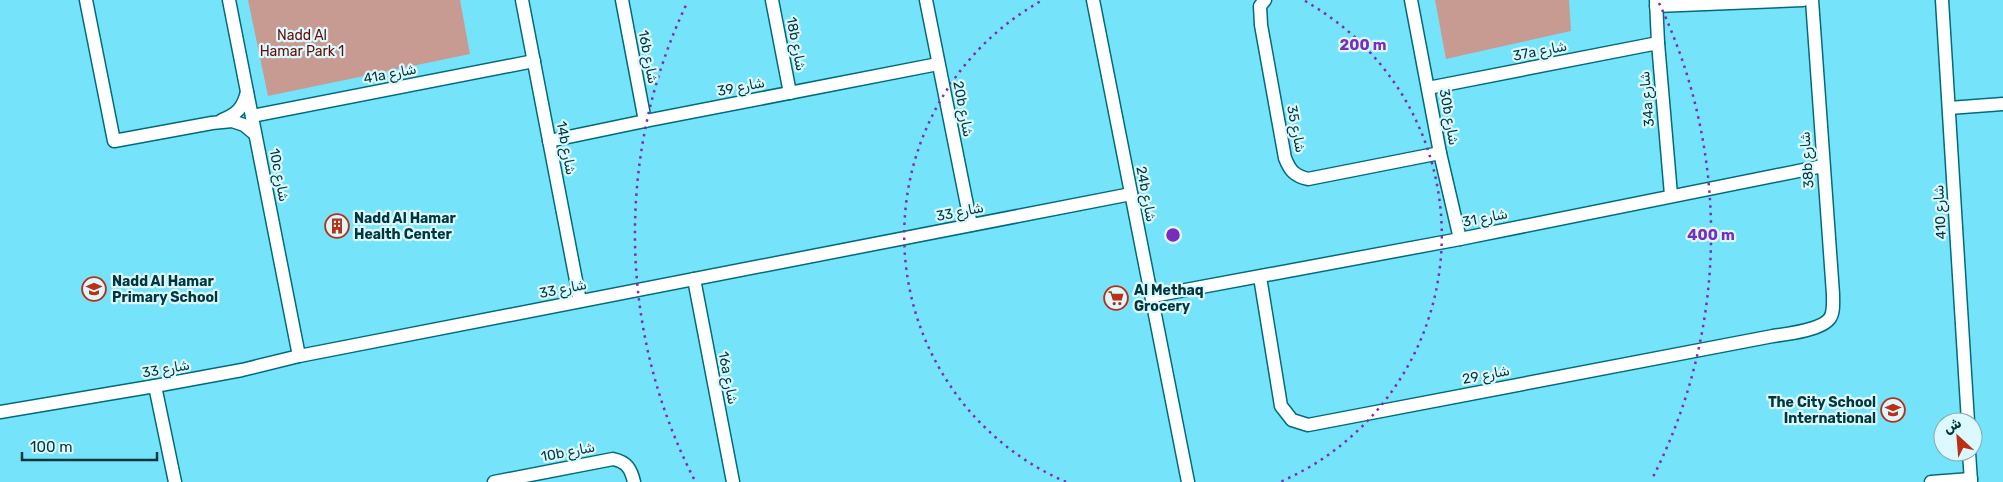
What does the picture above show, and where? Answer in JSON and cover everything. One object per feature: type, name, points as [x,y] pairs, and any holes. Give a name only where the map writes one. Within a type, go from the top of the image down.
[{"type":"street","points":[[86,0],[114,141],[212,123],[238,122],[256,134]]},
{"type":"street","name":"10c شارع","points":[[229,0],[299,356]]},
{"type":"street","name":"14b شارع","points":[[522,0],[580,301]]},
{"type":"street","name":"16b شارع","points":[[622,0],[644,121]]},
{"type":"street","name":"18b شارع","points":[[772,0],[790,93]]},
{"type":"street","name":"20b شارع","points":[[926,0],[971,225]]},
{"type":"street","name":"24b شارع","points":[[1093,0],[1130,194],[1153,296],[1188,482]]},
{"type":"street","name":"شارع 35","points":[[1265,0],[1260,6],[1261,25],[1286,158],[1292,172],[1308,179],[1440,153]]},
{"type":"street","name":"30b شارع","points":[[1411,0],[1440,153],[1460,239]]},
{"type":"street","points":[[1656,3],[1803,0]]},
{"type":"street","name":"38b شارع","points":[[1812,0],[1833,294],[1830,318]]},
{"type":"street","name":"شارع 410","points":[[1942,0],[1967,412]]},
{"type":"street","name":"34a شارع","points":[[1656,3],[1670,196]]},
{"type":"street","name":"37a شارع","points":[[1428,88],[1658,43]]},
{"type":"street","name":"41a شارع","points":[[252,116],[534,61]]},
{"type":"street","name":"شارع 39","points":[[549,141],[938,64]]},
{"type":"street","points":[[212,123],[234,115],[239,111],[243,105],[247,90]]},
{"type":"street","points":[[1949,108],[2003,104]]},
{"type":"street","name":"شارع 31","points":[[1153,296],[1460,239],[1823,166]]},
{"type":"street","name":"شارع 33","points":[[0,412],[242,370],[299,356],[1130,194]]},
{"type":"street","name":"شارع 29","points":[[1260,277],[1281,406],[1292,420],[1308,425],[1809,329],[1824,324],[1830,318]]},
{"type":"street","name":"16a شارع","points":[[694,280],[733,482]]},
{"type":"street","points":[[156,386],[175,482]]},
{"type":"street","name":"10b شارع","points":[[494,482],[613,459],[620,460],[627,465],[632,471],[634,482]]},
{"type":"street","points":[[1931,482],[1971,480],[1970,462]]},
{"type":"green space","name":"Nadd Al Hamar Park 1","points":[[248,0],[460,0],[470,54],[268,96]]},
{"type":"green space","points":[[1435,0],[1569,0],[1571,31],[1446,59]]},
{"type":"place","name":"Nadd Al Hamar Health Center","points":[[337,226]]},
{"type":"place","name":"Nadd Al Hamar Primary School","points":[[94,289]]},
{"type":"place","name":"Al Methaq Grocery","points":[[1116,298]]},
{"type":"place","name":"The City School International","points":[[1893,410]]}]
